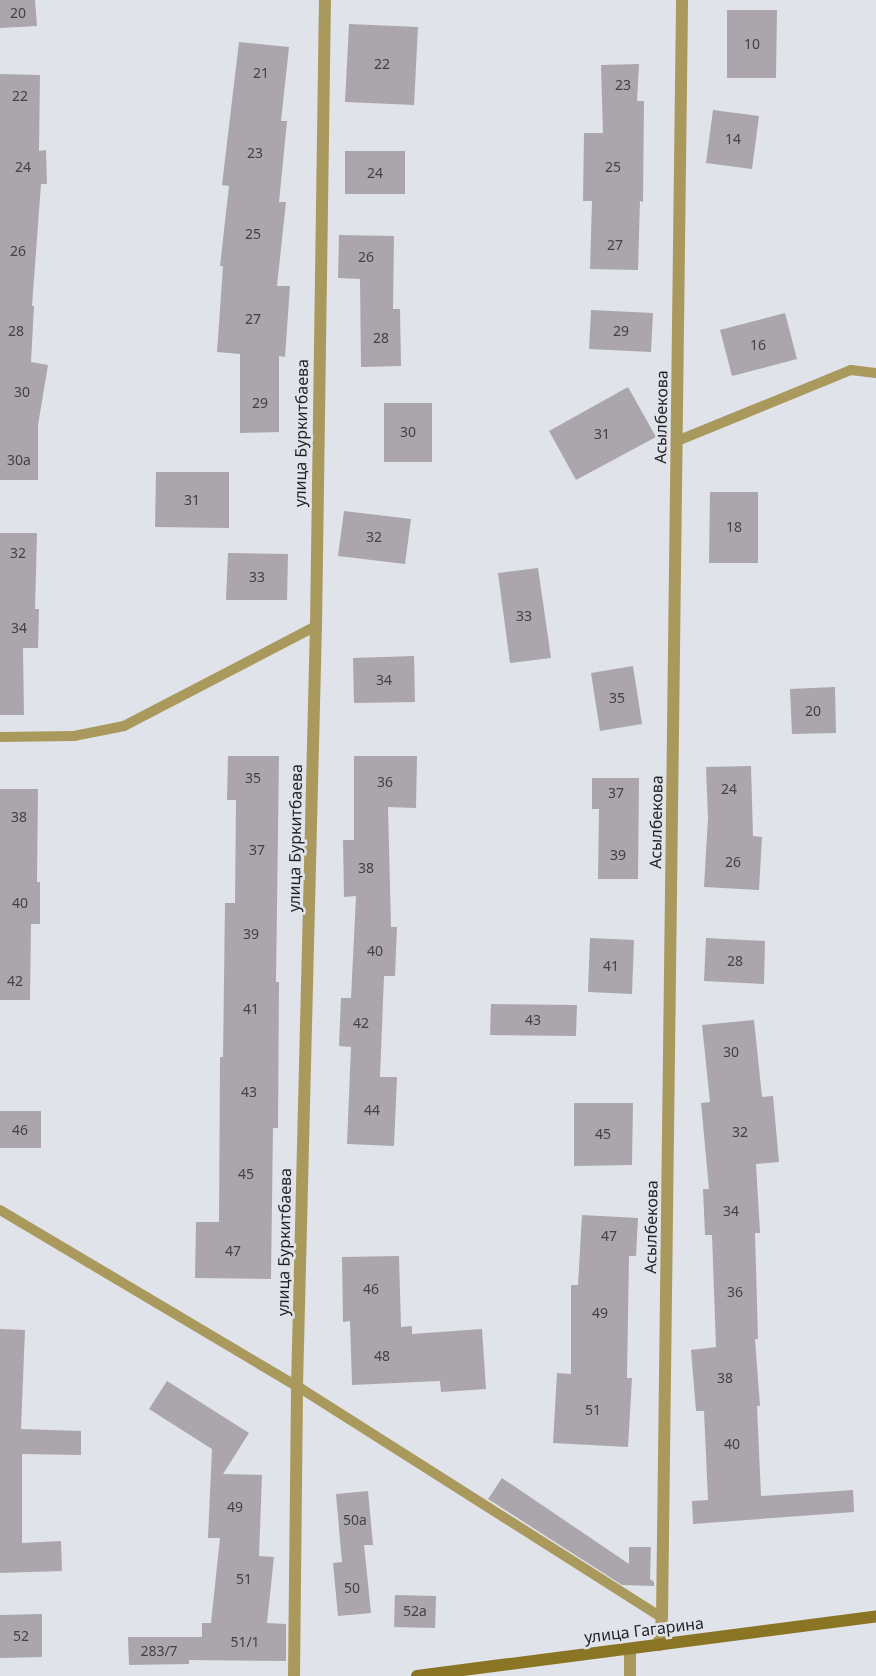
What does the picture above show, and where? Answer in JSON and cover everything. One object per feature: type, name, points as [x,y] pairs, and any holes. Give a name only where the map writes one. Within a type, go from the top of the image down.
[{"type":"main road","name":"улица Гагарина","points":[[417,1676],[876,1616]]},
{"type":"street","name":"улица Буркитбаева","points":[[294,1676],[297,1386],[316,626],[325,0]]},
{"type":"street","name":"Асылбекова","points":[[659,1645],[662,1618],[682,0]]},
{"type":"street","points":[[630,1649],[630,1676]]},
{"type":"lane","points":[[677,441],[852,370],[876,373]]},
{"type":"lane","points":[[0,737],[74,736],[124,726],[316,626]]},
{"type":"lane","points":[[0,1210],[297,1386],[662,1618]]},
{"type":"building","points":[[0,0],[35,0],[37,26],[0,28]]},
{"type":"building","points":[[727,10],[777,10],[776,78],[727,78]]},
{"type":"building","points":[[349,24],[418,27],[414,105],[345,102]]},
{"type":"building","points":[[239,42],[289,47],[281,121],[287,121],[279,202],[286,202],[277,286],[290,286],[285,357],[279,356],[279,432],[240,433],[240,354],[217,352],[223,266],[220,266],[229,186],[222,185]]},
{"type":"building","points":[[639,64],[637,101],[644,101],[643,202],[640,201],[638,270],[590,269],[592,201],[583,201],[584,133],[603,133],[601,65]]},
{"type":"building","points":[[0,74],[40,75],[39,151],[46,150],[47,184],[41,184],[32,306],[34,306],[31,362],[48,365],[38,425],[38,480],[0,480]]},
{"type":"building","points":[[713,110],[759,116],[752,169],[706,163]]},
{"type":"building","points":[[345,151],[405,151],[405,194],[345,194]]},
{"type":"building","points":[[339,235],[394,236],[393,309],[400,309],[401,366],[361,367],[360,279],[338,278]]},
{"type":"building","points":[[591,310],[653,313],[651,352],[589,349]]},
{"type":"building","points":[[785,313],[797,359],[732,376],[720,330]]},
{"type":"building","points":[[628,387],[656,437],[576,480],[549,431]]},
{"type":"building","points":[[384,403],[432,403],[432,462],[384,462]]},
{"type":"building","points":[[156,472],[229,472],[229,528],[155,527]]},
{"type":"building","points":[[710,492],[758,492],[758,563],[709,563]]},
{"type":"building","points":[[344,511],[411,519],[405,564],[338,556]]},
{"type":"building","points":[[0,533],[37,533],[35,609],[39,609],[38,648],[23,648],[24,715],[0,715]]},
{"type":"building","points":[[228,553],[288,554],[287,600],[226,600]]},
{"type":"building","points":[[538,568],[551,658],[510,663],[498,573]]},
{"type":"building","points":[[414,656],[415,702],[354,703],[353,658]]},
{"type":"building","points":[[633,666],[642,724],[600,731],[591,673]]},
{"type":"building","points":[[835,687],[836,733],[792,734],[790,689]]},
{"type":"building","points":[[228,756],[279,756],[276,982],[279,982],[278,1128],[273,1128],[271,1279],[195,1278],[196,1222],[219,1222],[220,1057],[223,1057],[225,903],[235,903],[236,800],[227,800]]},
{"type":"building","points":[[354,756],[417,756],[416,808],[388,807],[391,927],[397,927],[395,976],[384,976],[380,1077],[397,1077],[394,1146],[347,1144],[351,1047],[339,1046],[341,998],[351,998],[356,896],[344,897],[343,840],[354,840]]},
{"type":"building","points":[[751,766],[753,836],[762,837],[759,890],[704,887],[708,818],[706,767]]},
{"type":"building","points":[[592,778],[639,778],[638,879],[598,879],[599,809],[592,809]]},
{"type":"building","points":[[0,789],[38,789],[37,882],[40,882],[40,924],[31,924],[30,1000],[0,1000]]},
{"type":"building","points":[[590,938],[634,940],[632,994],[588,992]]},
{"type":"building","points":[[706,938],[765,941],[764,984],[704,981]]},
{"type":"building","points":[[491,1004],[577,1005],[576,1036],[490,1035]]},
{"type":"building","points":[[754,1020],[762,1097],[773,1096],[779,1162],[756,1164],[760,1233],[755,1233],[758,1339],[755,1339],[760,1406],[757,1406],[761,1496],[853,1490],[854,1512],[693,1524],[692,1501],[708,1500],[704,1411],[696,1411],[691,1350],[716,1347],[712,1235],[705,1235],[703,1189],[709,1189],[701,1103],[710,1102],[702,1025]]},
{"type":"building","points":[[574,1103],[633,1103],[632,1165],[574,1166]]},
{"type":"building","points":[[0,1111],[41,1111],[41,1148],[0,1148]]},
{"type":"building","points":[[582,1215],[638,1218],[636,1256],[629,1256],[627,1378],[632,1378],[628,1447],[553,1443],[557,1373],[571,1374],[571,1285],[578,1285]]},
{"type":"building","points":[[399,1256],[401,1327],[412,1326],[412,1334],[482,1329],[486,1389],[441,1392],[440,1381],[352,1385],[350,1321],[343,1322],[342,1257]]},
{"type":"building","points":[[0,1329],[25,1330],[21,1429],[81,1431],[81,1455],[22,1454],[22,1543],[61,1541],[62,1571],[0,1573]]},
{"type":"building","points":[[167,1381],[249,1433],[223,1474],[262,1475],[259,1556],[274,1557],[267,1623],[286,1624],[286,1661],[189,1660],[189,1664],[129,1665],[128,1637],[202,1637],[202,1623],[211,1623],[220,1538],[208,1538],[212,1449],[149,1409]]},
{"type":"building","points":[[502,1478],[629,1564],[629,1547],[651,1547],[650,1579],[654,1582],[654,1586],[622,1585],[488,1499]]},
{"type":"building","points":[[368,1491],[373,1545],[364,1545],[371,1613],[338,1616],[333,1563],[342,1562],[336,1494]]},
{"type":"building","points":[[395,1595],[436,1596],[435,1628],[394,1627]]},
{"type":"building","points":[[42,1614],[42,1657],[0,1658],[0,1615]]}]
